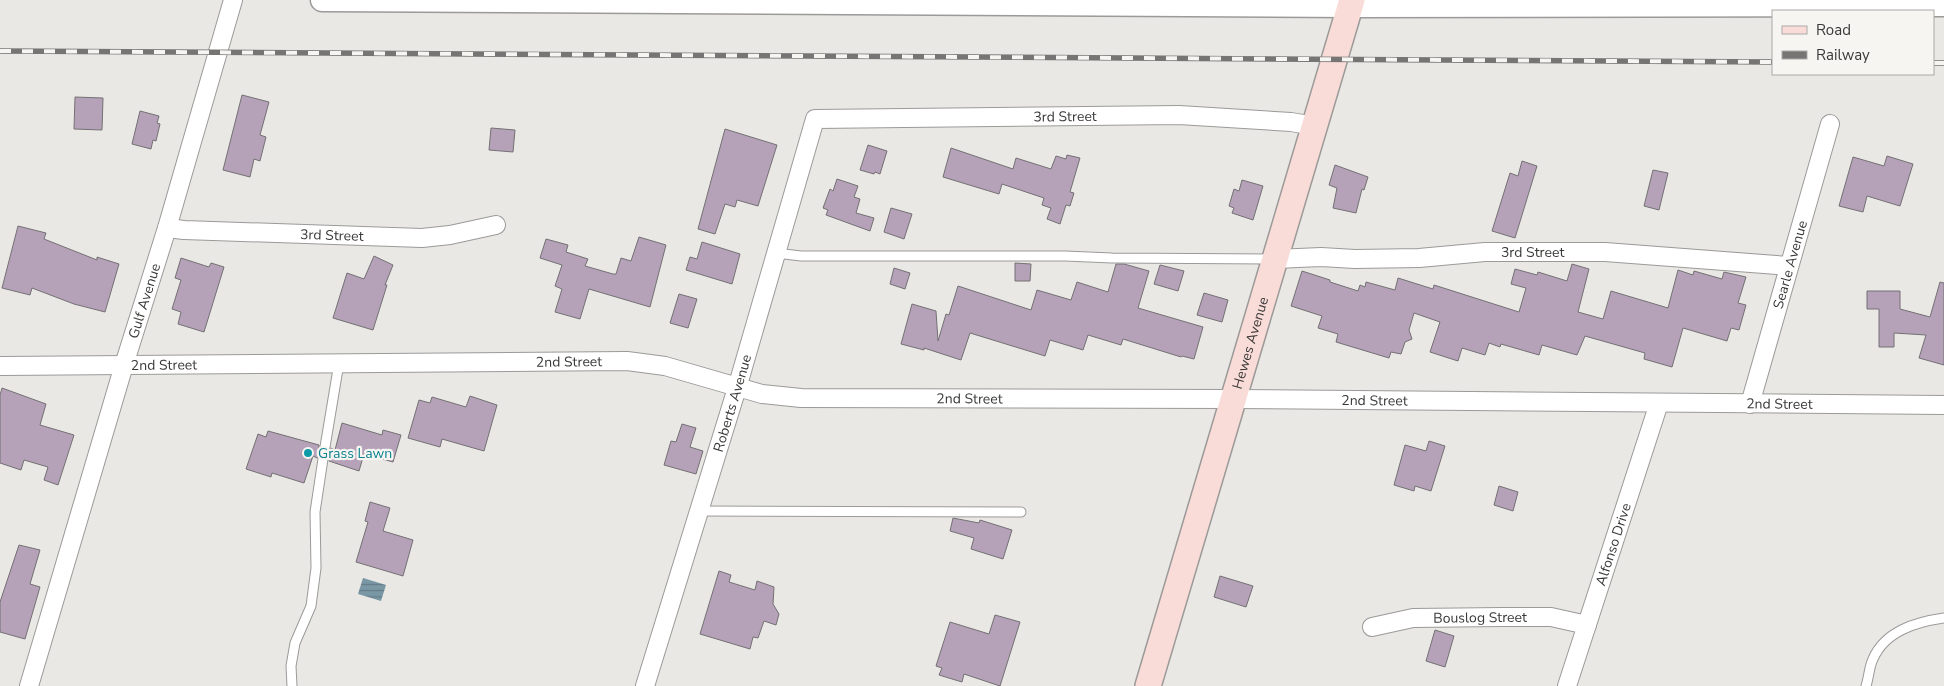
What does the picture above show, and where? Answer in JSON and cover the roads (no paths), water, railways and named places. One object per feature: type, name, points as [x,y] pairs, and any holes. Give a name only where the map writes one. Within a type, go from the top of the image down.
[{"type":"main road","name":"Hewes Avenue","points":[[1148,686],[1352,3]]},
{"type":"street","name":"Gulf Avenue","points":[[29,686],[124,365],[167,228],[233,0]]},
{"type":"street","points":[[322,0],[1352,3],[1871,2],[1944,5]]},
{"type":"street","name":"3rd Street","points":[[815,119],[1179,115],[1291,122],[1315,126]]},
{"type":"street","name":"Roberts Avenue","points":[[645,686],[737,388],[815,119]]},
{"type":"street","name":"Searle Avenue","points":[[1750,404],[1830,124]]},
{"type":"street","name":"3rd Street","points":[[167,228],[422,238],[450,235],[496,225]]},
{"type":"street","name":"3rd Street","points":[[1276,259],[1321,257],[1355,259],[1419,258],[1485,252],[1605,252],[1790,266]]},
{"type":"street","name":"2nd Street","points":[[0,366],[638,362],[678,370],[762,394],[801,398],[1234,399],[1944,405]]},
{"type":"street","name":"Alfonso Drive","points":[[1567,686],[1659,403]]},
{"type":"street","name":"Bouslog Street","points":[[1372,627],[1413,618],[1502,617],[1550,617],[1588,625]]},
{"type":"lane","points":[[776,253],[801,256],[1066,256],[1276,259]]},
{"type":"lane","points":[[325,447],[340,363]]},
{"type":"lane","points":[[292,686],[291,666],[294,643],[311,606],[316,568],[315,512],[323,459]]},
{"type":"lane","points":[[699,511],[1021,512]]},
{"type":"lane","points":[[1866,686],[1873,660],[1882,643],[1898,631],[1928,620],[1944,618]]},
{"type":"water","points":[[363,578],[386,585],[381,601],[358,594]]},
{"type":"railway","points":[[0,51],[1772,62]]},
{"type":"railway","points":[[1934,63],[1944,63]]},
{"type":"place","name":"Grass Lawn","points":[[308,453]]}]
